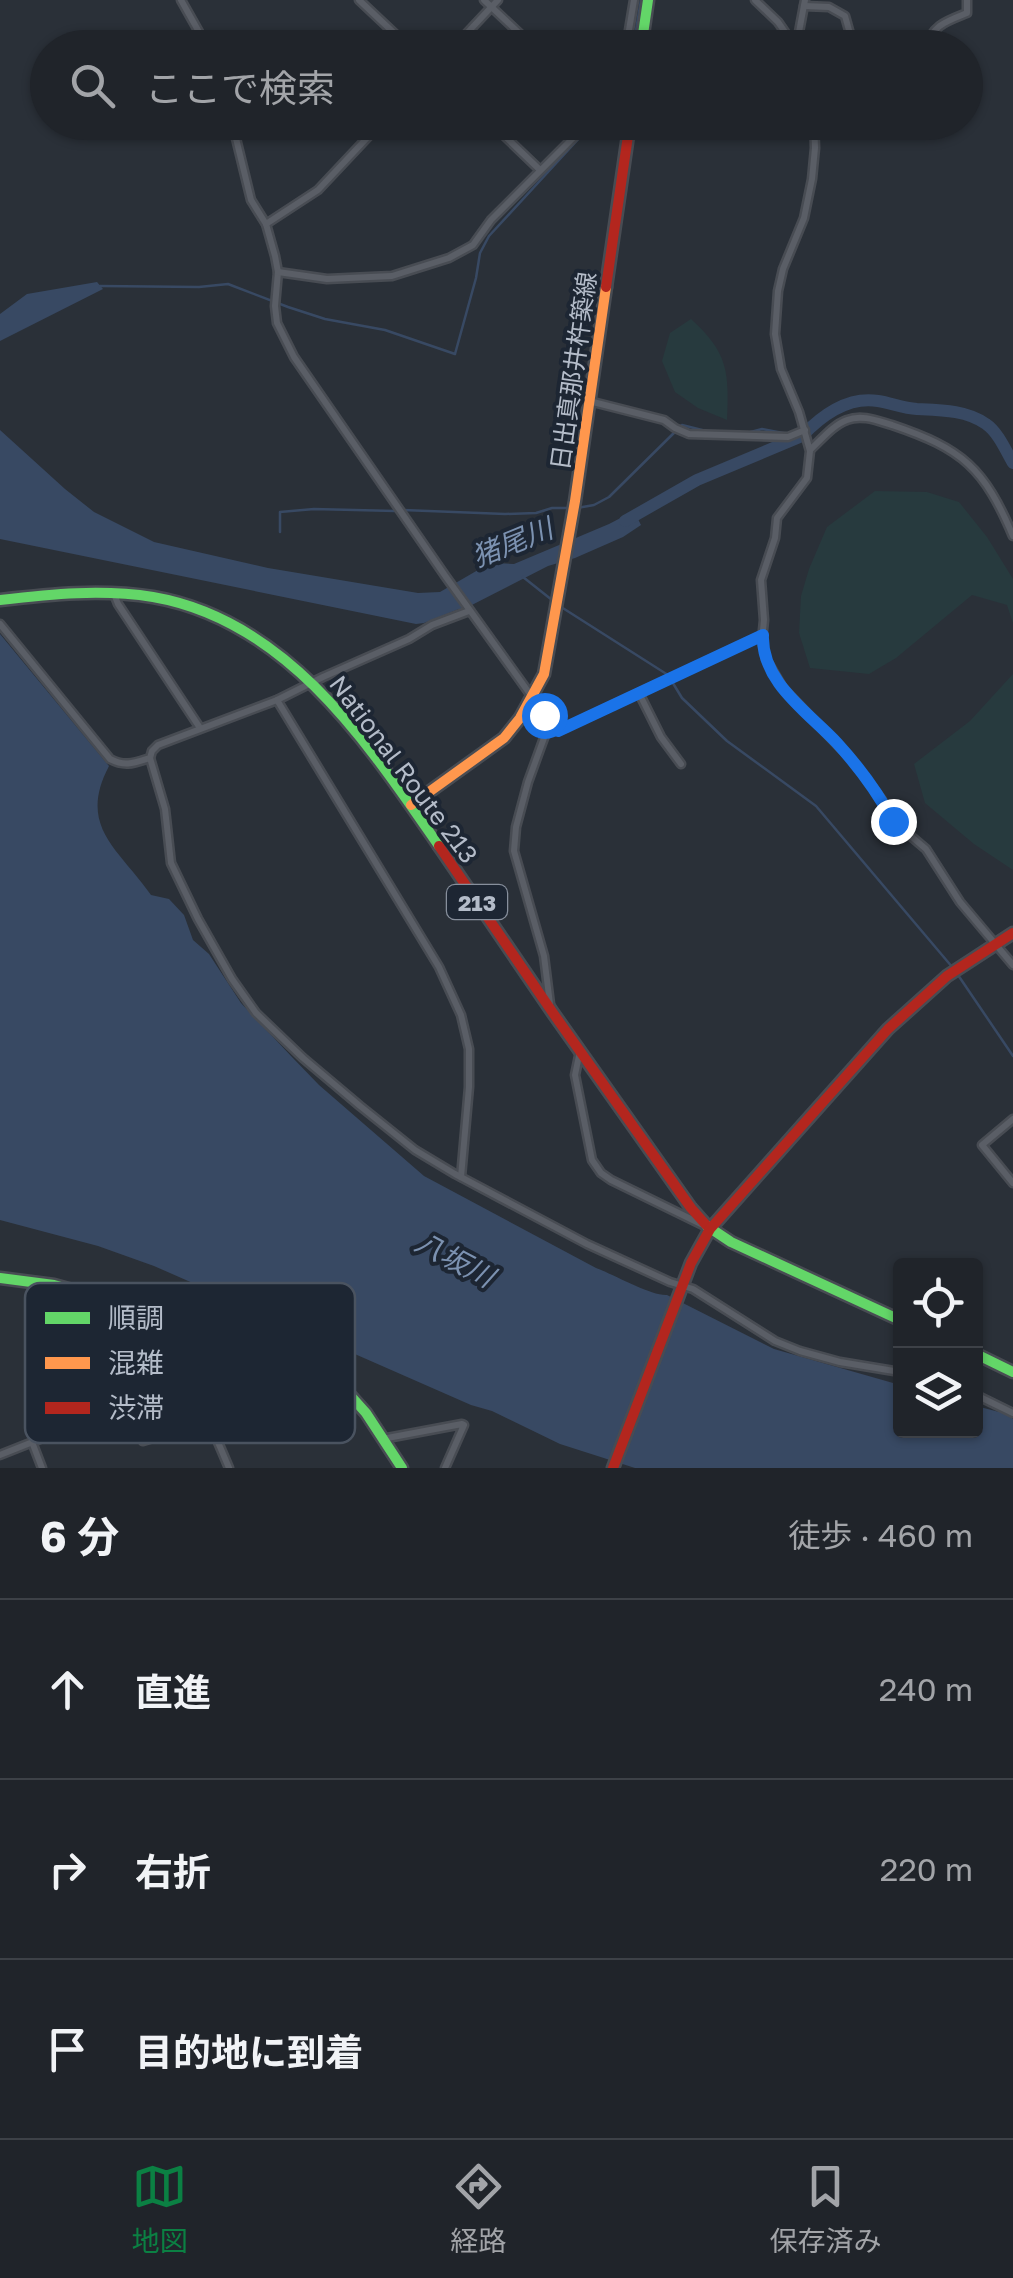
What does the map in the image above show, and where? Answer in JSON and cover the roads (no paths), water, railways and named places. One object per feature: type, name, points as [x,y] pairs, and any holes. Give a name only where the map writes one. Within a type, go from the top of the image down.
[{"type":"main road","points":[[643,30],[648,0]]},
{"type":"main road","name":"日出真那井杵築線","points":[[411,805],[504,738],[532,699],[544,674],[575,501],[627,140]]},
{"type":"main road","name":"National Route 213","points":[[0,600],[61,592],[113,592],[160,598],[209,614],[260,640],[314,681],[411,805],[551,1010],[691,1208],[710,1229],[893,1317]]},
{"type":"main road","points":[[613,1467],[691,1263],[710,1229],[888,1029],[948,976],[1013,933]]},
{"type":"main road","points":[[0,1278],[34,1283]]},
{"type":"main road","points":[[983,1357],[1013,1372]]},
{"type":"main road","points":[[355,1401],[402,1468]]},
{"type":"street","points":[[181,0],[198,30]]},
{"type":"street","points":[[359,0],[391,30]]},
{"type":"street","points":[[484,0],[495,3],[519,30]]},
{"type":"street","points":[[629,30],[634,0]]},
{"type":"street","points":[[755,0],[784,30]]},
{"type":"street","points":[[934,30],[967,13],[968,0]]},
{"type":"street","points":[[469,30],[495,3]]},
{"type":"street","points":[[800,30],[805,3],[845,16],[849,30]]},
{"type":"street","points":[[236,140],[251,200],[266,224],[278,272],[277,323],[294,358],[544,715],[548,727],[528,782],[514,851],[544,956],[551,1010]]},
{"type":"street","points":[[266,224],[318,190],[365,140]]},
{"type":"street","points":[[509,140],[540,170]]},
{"type":"street","points":[[278,272],[314,278],[366,278],[398,275],[441,262],[474,245],[491,220],[570,140]]},
{"type":"street","points":[[815,140],[804,218],[778,291],[775,334],[781,370],[810,450],[807,478],[777,518],[775,538],[761,580],[763,635],[769,667],[783,688],[852,760],[893,821],[926,849],[960,902],[1013,965]]},
{"type":"street","points":[[590,401],[664,420],[689,434],[788,437],[804,430]]},
{"type":"street","points":[[810,450],[851,418],[884,422],[921,434],[975,469],[990,488],[1013,536]]},
{"type":"street","points":[[113,592],[200,728]]},
{"type":"street","points":[[469,610],[277,700],[158,744],[150,758],[165,809],[171,863],[198,920],[256,1013],[302,1058],[415,1150],[587,1244],[694,1290],[774,1340],[840,1362],[893,1371]]},
{"type":"street","points":[[0,624],[110,759],[127,765],[150,758]]},
{"type":"street","points":[[548,727],[558,731],[763,635]]},
{"type":"street","points":[[639,692],[661,738],[682,764]]},
{"type":"street","points":[[277,700],[440,967],[461,1015],[468,1049],[469,1087],[461,1177]]},
{"type":"street","points":[[580,1050],[575,1075],[592,1160],[600,1173],[710,1229]]},
{"type":"street","points":[[1013,1119],[982,1145],[1013,1183]]},
{"type":"street","points":[[983,1398],[1013,1413]]},
{"type":"street","points":[[382,1439],[462,1424],[445,1468]]},
{"type":"street","points":[[0,1454],[29,1443]]},
{"type":"street","points":[[32,1443],[42,1468]]},
{"type":"street","points":[[219,1468],[228,1466]]},
{"type":"water","points":[[97,282],[103,289],[0,341],[0,314],[27,294]]},
{"type":"water","points":[[0,430],[94,512],[154,542],[268,568],[418,593],[440,592],[496,563],[514,564],[634,511],[641,525],[623,537],[548,566],[464,609],[416,624],[0,539]]},
{"type":"water","name":"八坂川","points":[[0,634],[109,766],[98,805],[100,821],[115,850],[151,895],[169,899],[184,915],[193,940],[209,954],[241,1003],[291,1056],[424,1176],[596,1268],[667,1295],[774,1349],[893,1383],[893,1438],[983,1438],[983,1408],[1007,1414],[1013,1419],[1013,1468],[635,1468],[560,1444],[355,1354],[355,1283],[193,1283],[98,1246],[0,1220]]},
{"type":"waterway","points":[[636,30],[641,0]]},
{"type":"waterway","points":[[100,286],[228,284],[325,319],[385,330],[455,354],[480,253],[489,236],[577,140]]},
{"type":"waterway","name":"猪尾川","points":[[625,521],[697,480],[802,436],[827,414],[856,401],[970,416],[994,432],[1013,463]]},
{"type":"waterway","points":[[577,508],[609,497],[682,425],[706,431]]},
{"type":"waterway","points":[[747,433],[762,429],[788,434]]},
{"type":"waterway","points":[[403,510],[505,514],[569,508]]},
{"type":"waterway","points":[[280,532],[280,512],[395,511]]},
{"type":"waterway","points":[[523,577],[552,600]]},
{"type":"waterway","points":[[558,605],[668,675],[682,698],[727,741],[816,806],[953,968]]},
{"type":"waterway","points":[[958,975],[1013,1056]]}]
